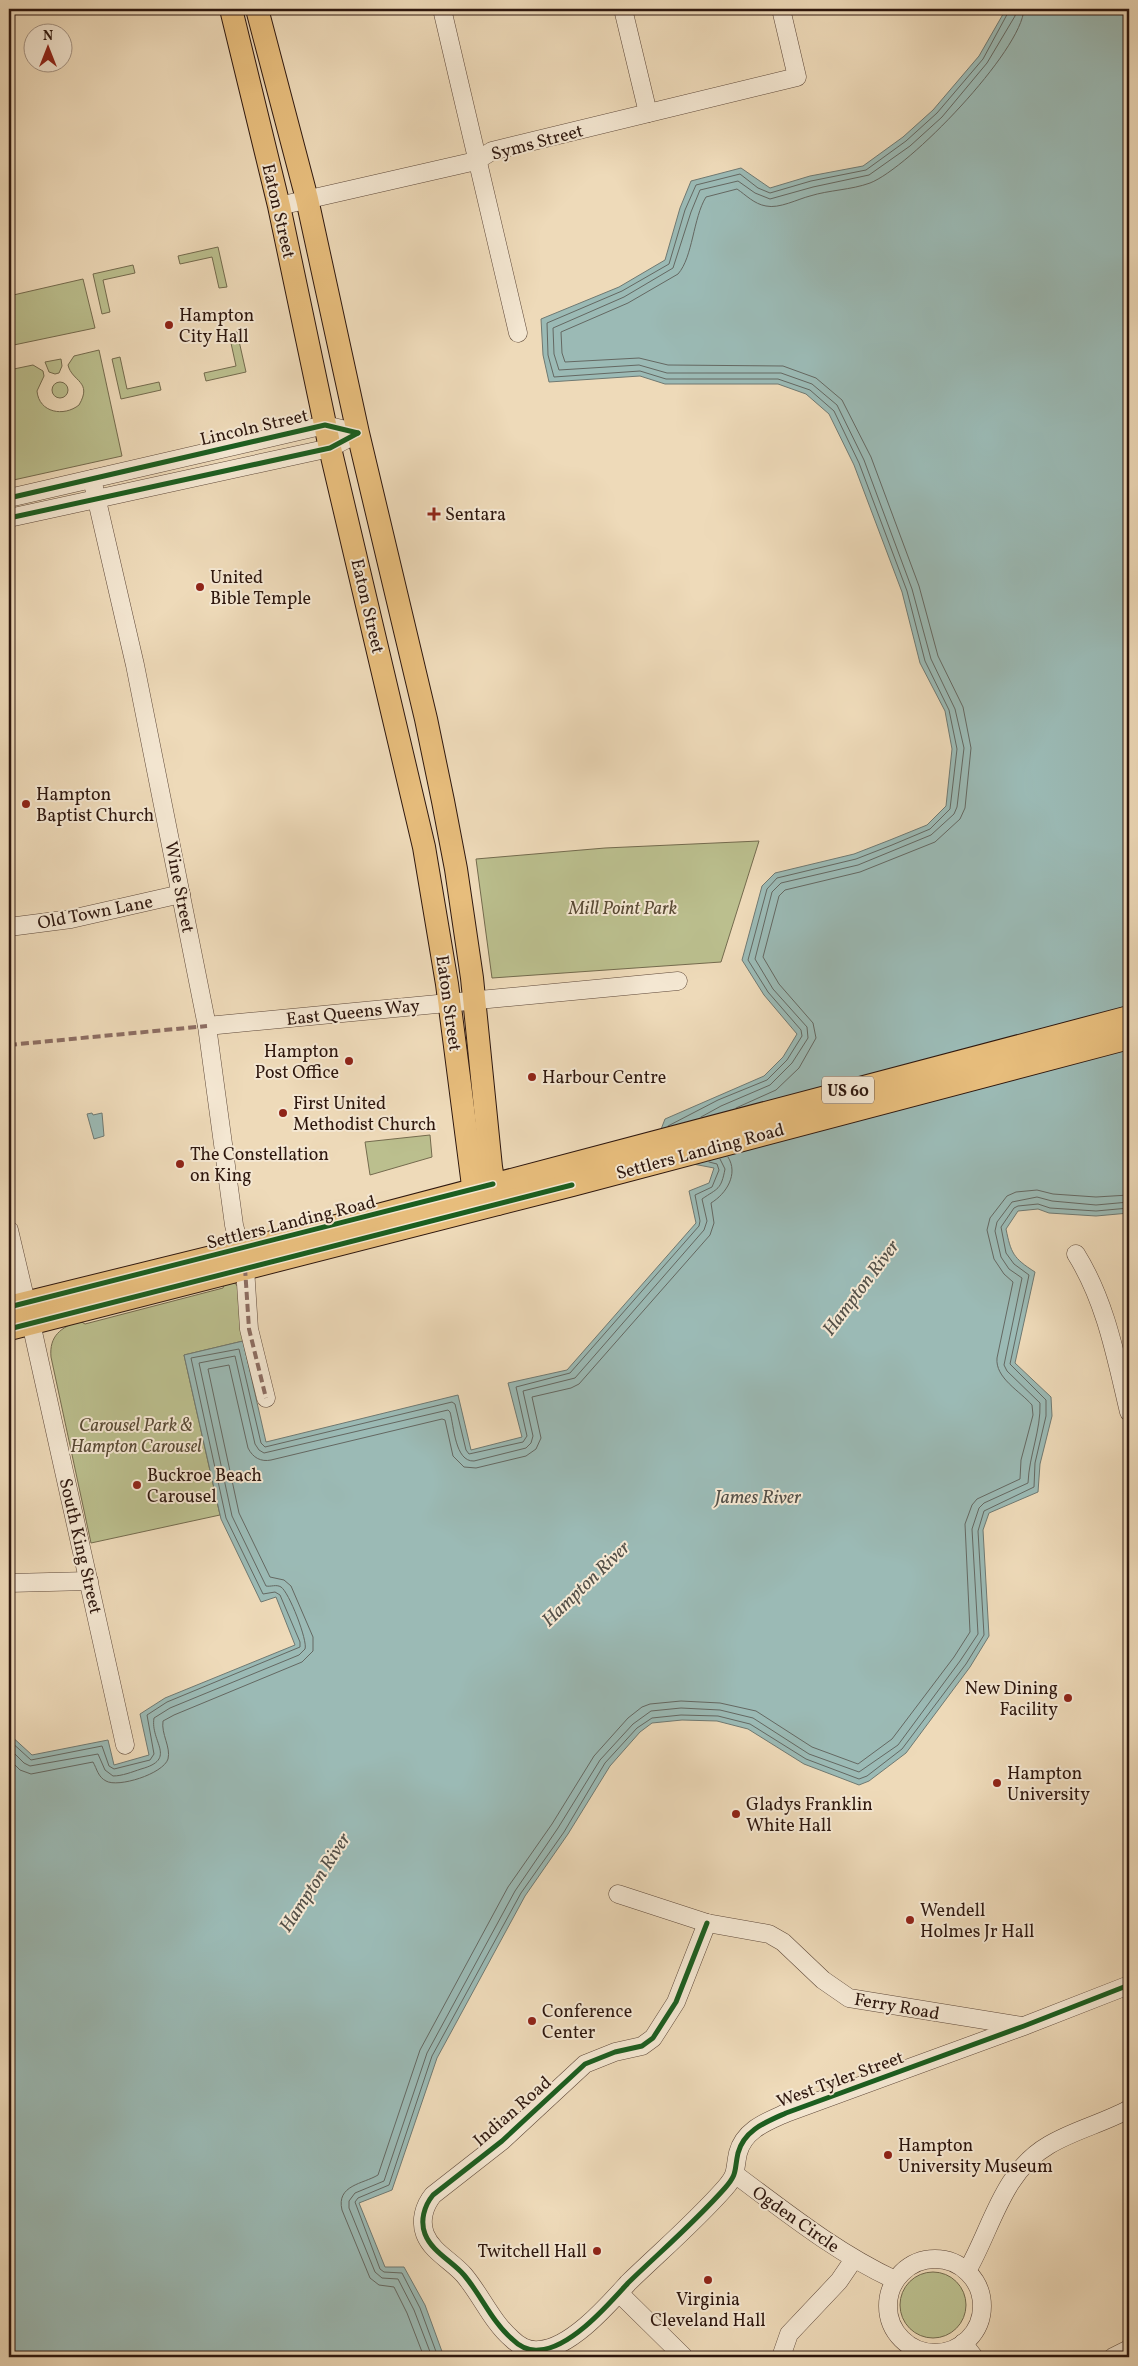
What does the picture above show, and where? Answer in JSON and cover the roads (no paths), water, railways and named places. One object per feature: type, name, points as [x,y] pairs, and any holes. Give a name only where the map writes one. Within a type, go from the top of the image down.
[{"type":"main road","name":"Eaton Street","points":[[231,9],[279,206],[330,448],[422,837],[437,915],[449,1003],[484,1197]]},
{"type":"main road","name":"Eaton Street","points":[[257,9],[307,199],[358,433],[426,719],[456,869],[474,1000],[484,1197]]},
{"type":"main road","name":"Settlers Landing Road","points":[[569,1175],[1129,1017]]},
{"type":"main road","name":"Settlers Landing Road","points":[[9,1329],[22,1311],[242,1259],[569,1175],[1129,1038]]},
{"type":"street","points":[[442,9],[476,161],[518,332]]},
{"type":"street","points":[[623,9],[648,113]]},
{"type":"street","name":"Syms Street","points":[[279,206],[476,161],[492,151],[797,78],[781,9]]},
{"type":"street","name":"Lincoln Street","points":[[9,498],[325,425],[358,433]]},
{"type":"street","name":"Lincoln Street","points":[[9,518],[330,448],[358,433]]},
{"type":"street","name":"Wine Street","points":[[92,479],[133,656],[182,894],[207,1026],[232,1207],[242,1259]]},
{"type":"street","name":"Old Town Lane","points":[[9,927],[71,919],[182,894]]},
{"type":"street","name":"East Queens Way","points":[[207,1026],[678,981]]},
{"type":"street","name":"South King Street","points":[[9,1230],[22,1311],[89,1582],[125,1745]]},
{"type":"street","points":[[1076,1254],[1086,1270],[1100,1302],[1129,1412]]},
{"type":"street","points":[[242,1259],[249,1329],[266,1398]]},
{"type":"street","points":[[9,1582],[89,1582]]},
{"type":"street","name":"Ferry Road","points":[[618,1894],[707,1923],[760,1932],[776,1937],[823,1980],[849,1998],[1024,2026]]},
{"type":"street","name":"Indian Road","points":[[620,2294],[568,2339],[548,2348],[532,2350],[519,2345],[506,2335],[464,2275],[432,2246],[424,2229],[423,2218],[426,2206],[432,2195],[502,2141],[586,2064],[615,2052],[642,2046],[653,2038],[676,2002],[707,1923]]},
{"type":"street","name":"West Tyler Street","points":[[736,2175],[738,2153],[742,2143],[755,2128],[786,2113],[1024,2026],[1129,1985]]},
{"type":"street","points":[[967,2272],[979,2251],[1002,2196],[1030,2158],[1056,2141],[1129,2109]]},
{"type":"street","points":[[684,2357],[620,2294],[628,2283],[715,2199],[736,2175]]},
{"type":"street","name":"Ogden Circle","points":[[736,2175],[817,2235],[854,2259],[839,2281],[789,2334],[781,2357]]},
{"type":"street","points":[[854,2259],[896,2280]]},
{"type":"street","points":[[938,2259],[954,2262],[967,2272],[976,2282],[981,2295],[982,2308],[979,2322],[968,2350],[932,2352],[916,2349],[903,2340],[893,2327],[888,2311],[889,2295],[896,2280],[907,2268],[921,2261],[938,2259]]},
{"type":"street","points":[[1113,2357],[1129,2349]]},
{"type":"water","name":"James River","points":[[1006,9],[1129,9],[1129,1213],[1096,1216],[1049,1213],[1038,1209],[1018,1211],[1006,1229],[1017,1259],[1035,1272],[1015,1363],[1051,1397],[1052,1416],[1040,1464],[1038,1492],[989,1513],[983,1530],[989,1636],[970,1667],[906,1753],[869,1781],[859,1785],[804,1764],[748,1729],[717,1721],[682,1720],[652,1723],[640,1732],[610,1766],[568,1834],[525,1896],[437,2058],[392,2190],[359,2203],[385,2267],[404,2267],[425,2305],[444,2357],[9,2357],[9,1734],[32,1755],[108,1740],[114,1765],[149,1755],[140,1714],[165,1698],[295,1645],[276,1597],[261,1602],[221,1519],[184,1355],[243,1341],[266,1442],[458,1395],[471,1450],[522,1437],[508,1383],[567,1370],[696,1223],[689,1191],[709,1183],[714,1168],[688,1163],[660,1132],[665,1119],[764,1076],[783,1057],[797,1034],[764,995],[742,960],[762,886],[775,873],[854,854],[927,825],[946,806],[952,749],[945,711],[920,663],[902,592],[854,465],[829,414],[806,394],[778,384],[665,384],[640,376],[549,382],[543,355],[541,319],[619,287],[665,260],[680,208],[691,181],[741,168],[770,188],[810,176],[863,166],[903,137],[933,110],[979,56]]},
{"type":"water","points":[[92,1113],[93,1115],[102,1113],[104,1136],[94,1139],[87,1114]]},
{"type":"place","name":"Hampton City Hall","points":[[169,325]]},
{"type":"place","name":"Sentara","points":[[434,514]]},
{"type":"place","name":"United Bible Temple","points":[[200,587]]},
{"type":"place","name":"Hampton Baptist Church","points":[[26,804]]},
{"type":"place","name":"Hampton Post Office","points":[[349,1061]]},
{"type":"place","name":"Harbour Centre","points":[[532,1077]]},
{"type":"place","name":"First United Methodist Church","points":[[283,1113]]},
{"type":"place","name":"The Constellation on King","points":[[180,1164]]},
{"type":"place","name":"Buckroe Beach Carousel","points":[[137,1485]]},
{"type":"place","name":"New Dining Facility","points":[[1068,1698]]},
{"type":"place","name":"Hampton University","points":[[997,1783]]},
{"type":"place","name":"Gladys Franklin White Hall","points":[[736,1814]]},
{"type":"place","name":"Wendell Holmes Jr Hall","points":[[910,1920]]},
{"type":"place","name":"Conference Center","points":[[532,2021]]},
{"type":"place","name":"Hampton University Museum","points":[[888,2155]]},
{"type":"place","name":"Twitchell Hall","points":[[597,2251]]},
{"type":"place","name":"Virginia Cleveland Hall","points":[[708,2280]]},
{"type":"park label","name":"Mill Point Park","points":[[623,908]]},
{"type":"park label","name":"Carousel Park & Hampton Carousel","points":[[136,1435]]},
{"type":"water label","name":"Hampton River","points":[[860,1287]]},
{"type":"water label","name":"Hampton River","points":[[585,1583]]},
{"type":"water label","name":"Hampton River","points":[[314,1882]]}]
